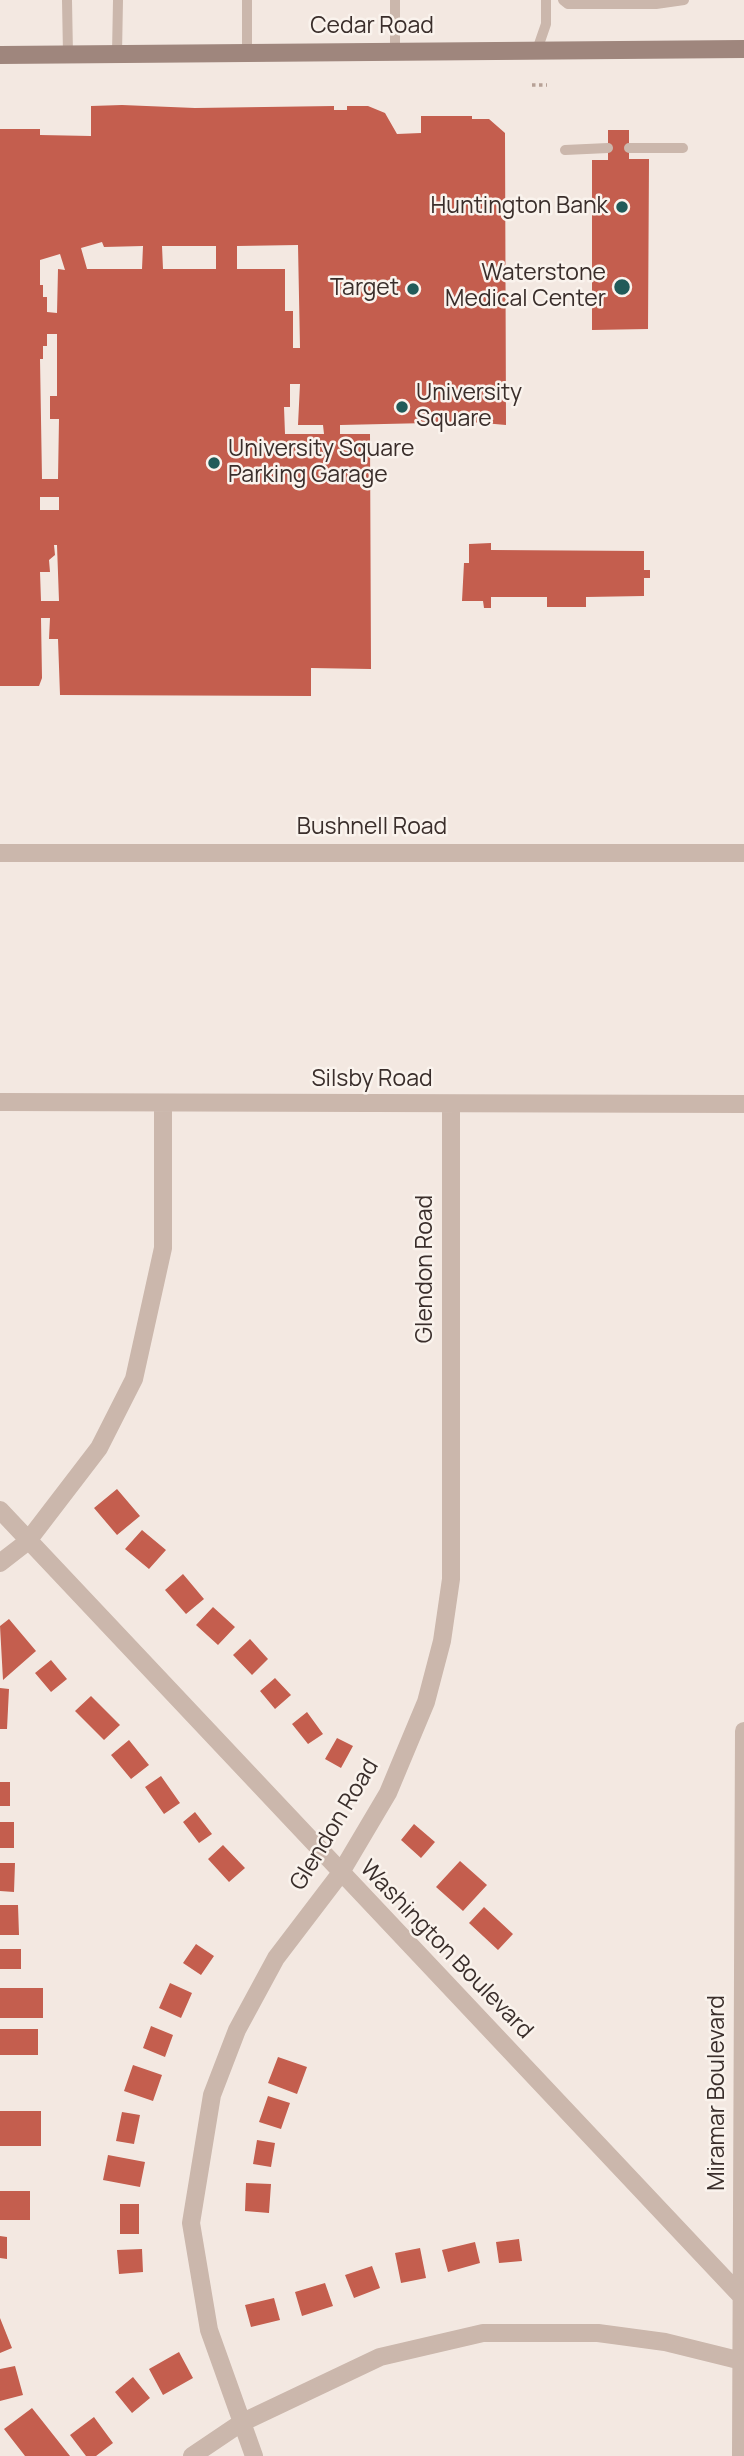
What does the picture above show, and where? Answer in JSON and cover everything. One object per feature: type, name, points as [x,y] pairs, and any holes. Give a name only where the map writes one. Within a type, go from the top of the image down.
[{"type":"main road","name":"Cedar Road","points":[[0,55],[744,49]]},
{"type":"street","name":"Bushnell Road","points":[[0,853],[744,853]]},
{"type":"street","name":"Silsby Road","points":[[0,1102],[744,1104]]},
{"type":"street","points":[[0,1563],[27,1542],[99,1448],[134,1379],[163,1248],[163,1104]]},
{"type":"street","name":"Glendon Road","points":[[254,2456],[209,2330],[191,2223],[212,2095],[237,2030],[276,1958],[340,1874],[388,1793],[426,1702],[442,1641],[450,1579],[450,1104]]},
{"type":"street","name":"Washington Boulevard","points":[[0,1510],[27,1542],[340,1874],[742,2297]]},
{"type":"street","name":"Miramar Boulevard","points":[[741,2456],[744,1731]]},
{"type":"street","points":[[192,2456],[241,2423],[380,2357],[483,2333],[598,2333],[665,2342],[742,2361]]},
{"type":"lane","points":[[67,0],[68,54]]},
{"type":"lane","points":[[117,54],[118,0]]},
{"type":"lane","points":[[247,0],[247,53]]},
{"type":"lane","points":[[395,0],[395,52]]},
{"type":"lane","points":[[537,50],[546,24],[546,0]]},
{"type":"lane","points":[[563,0],[568,4],[683,0]]},
{"type":"lane","points":[[565,150],[608,148]]},
{"type":"lane","points":[[629,148],[683,148]]},
{"type":"path","points":[[532,85],[547,85]]},
{"type":"building","points":[[91,106],[334,106],[334,110],[347,110],[347,106],[368,106],[385,113],[397,134],[421,133],[421,116],[472,116],[472,119],[489,119],[505,133],[506,425],[472,422],[340,425],[340,434],[370,434],[371,669],[311,668],[311,696],[60,695],[58,639],[49,639],[50,618],[41,618],[42,678],[39,686],[0,686],[0,129],[40,129],[40,135],[91,136]],"holes":[[[102,242],[104,247],[143,246],[142,269],[87,269],[81,248]],[[298,245],[300,348],[293,348],[293,311],[285,311],[285,269],[237,269],[237,246]],[[162,246],[216,246],[216,269],[163,269]],[[60,254],[65,270],[58,269],[57,313],[47,312],[47,297],[43,297],[43,285],[40,285],[40,260]],[[47,334],[57,334],[57,396],[50,396],[50,419],[59,419],[58,479],[42,479],[40,359],[43,359],[43,346],[47,346]],[[290,384],[300,384],[298,425],[323,425],[324,434],[285,434],[284,407],[290,407]],[[40,497],[59,497],[59,510],[40,510]],[[54,545],[57,545],[59,601],[41,601],[40,572],[50,572],[49,560],[55,555]]]},
{"type":"building","points":[[608,130],[629,130],[629,159],[649,159],[648,329],[592,330],[592,160],[608,160]]},
{"type":"building","points":[[491,543],[491,550],[644,551],[644,570],[650,570],[650,578],[644,578],[644,596],[586,597],[586,607],[547,607],[547,597],[491,597],[491,608],[484,608],[483,601],[462,601],[464,563],[469,563],[469,544]]},
{"type":"building","points":[[117,1489],[140,1516],[117,1535],[94,1508]]},
{"type":"building","points":[[142,1530],[166,1550],[149,1569],[125,1549]]},
{"type":"building","points":[[183,1574],[204,1599],[186,1614],[165,1590]]},
{"type":"building","points":[[213,1607],[235,1627],[218,1645],[196,1625]]},
{"type":"building","points":[[9,1619],[36,1651],[3,1680],[0,1626]]},
{"type":"building","points":[[250,1639],[268,1659],[252,1675],[233,1655]]},
{"type":"building","points":[[51,1660],[67,1679],[51,1692],[35,1673]]},
{"type":"building","points":[[275,1678],[291,1695],[275,1709],[260,1691]]},
{"type":"building","points":[[0,1688],[9,1689],[7,1729],[0,1729]]},
{"type":"building","points":[[91,1696],[120,1725],[104,1740],[75,1711]]},
{"type":"building","points":[[307,1712],[323,1734],[308,1744],[292,1724]]},
{"type":"building","points":[[337,1738],[353,1746],[341,1768],[325,1759]]},
{"type":"building","points":[[129,1740],[149,1765],[131,1779],[111,1755]]},
{"type":"building","points":[[161,1776],[180,1803],[164,1814],[145,1787]]},
{"type":"building","points":[[0,1782],[10,1782],[10,1806],[0,1806]]},
{"type":"building","points":[[195,1812],[212,1834],[199,1843],[183,1822]]},
{"type":"building","points":[[0,1822],[14,1822],[14,1848],[0,1848]]},
{"type":"building","points":[[414,1824],[435,1842],[421,1858],[401,1840]]},
{"type":"building","points":[[223,1845],[245,1868],[229,1882],[208,1859]]},
{"type":"building","points":[[460,1861],[487,1885],[463,1911],[436,1887]]},
{"type":"building","points":[[0,1863],[15,1863],[14,1892],[0,1891]]},
{"type":"building","points":[[0,1905],[18,1905],[19,1935],[0,1935]]},
{"type":"building","points":[[484,1907],[513,1934],[498,1950],[469,1923]]},
{"type":"building","points":[[196,1944],[214,1956],[201,1975],[183,1963]]},
{"type":"building","points":[[0,1949],[21,1949],[21,1969],[0,1969]]},
{"type":"building","points":[[170,1983],[192,1993],[181,2018],[159,2008]]},
{"type":"building","points":[[0,1988],[43,1988],[43,2018],[0,2018]]},
{"type":"building","points":[[151,2026],[173,2035],[165,2057],[143,2048]]},
{"type":"building","points":[[0,2029],[38,2029],[38,2055],[0,2055]]},
{"type":"building","points":[[278,2057],[307,2067],[297,2094],[268,2083]]},
{"type":"building","points":[[133,2065],[162,2075],[153,2101],[124,2091]]},
{"type":"building","points":[[268,2096],[290,2103],[281,2129],[259,2122]]},
{"type":"building","points":[[0,2111],[41,2111],[41,2146],[0,2146]]},
{"type":"building","points":[[122,2112],[140,2115],[134,2144],[116,2141]]},
{"type":"building","points":[[257,2140],[275,2143],[271,2167],[253,2164]]},
{"type":"building","points":[[108,2155],[145,2162],[140,2187],[103,2180]]},
{"type":"building","points":[[246,2183],[271,2184],[269,2213],[245,2211]]},
{"type":"building","points":[[0,2191],[30,2191],[30,2220],[0,2220]]},
{"type":"building","points":[[120,2204],[139,2204],[139,2234],[120,2234]]},
{"type":"building","points":[[0,2236],[7,2237],[7,2259],[0,2258]]},
{"type":"building","points":[[519,2239],[522,2261],[499,2263],[496,2242]]},
{"type":"building","points":[[475,2242],[480,2263],[448,2272],[442,2250]]},
{"type":"building","points":[[420,2248],[426,2278],[401,2283],[395,2253]]},
{"type":"building","points":[[142,2249],[143,2272],[119,2274],[117,2250]]},
{"type":"building","points":[[372,2266],[380,2288],[354,2298],[345,2275]]},
{"type":"building","points":[[325,2283],[333,2306],[302,2316],[295,2292]]},
{"type":"building","points":[[274,2298],[280,2320],[251,2327],[245,2305]]},
{"type":"building","points":[[0,2318],[12,2348],[0,2353]]},
{"type":"building","points":[[179,2352],[193,2378],[163,2395],[149,2369]]},
{"type":"building","points":[[15,2366],[23,2395],[0,2401],[0,2369]]},
{"type":"building","points":[[133,2377],[150,2398],[132,2413],[115,2392]]},
{"type":"building","points":[[32,2408],[70,2456],[25,2456],[4,2429]]},
{"type":"building","points":[[94,2417],[113,2443],[96,2456],[86,2456],[70,2435]]},
{"type":"place","name":"Huntington Bank","points":[[622,207]]},
{"type":"place","name":"Waterstone Medical Center","points":[[622,287]]},
{"type":"place","name":"Target","points":[[413,289]]},
{"type":"place","name":"University Square","points":[[402,407]]},
{"type":"place","name":"University Square Parking Garage","points":[[214,463]]}]
